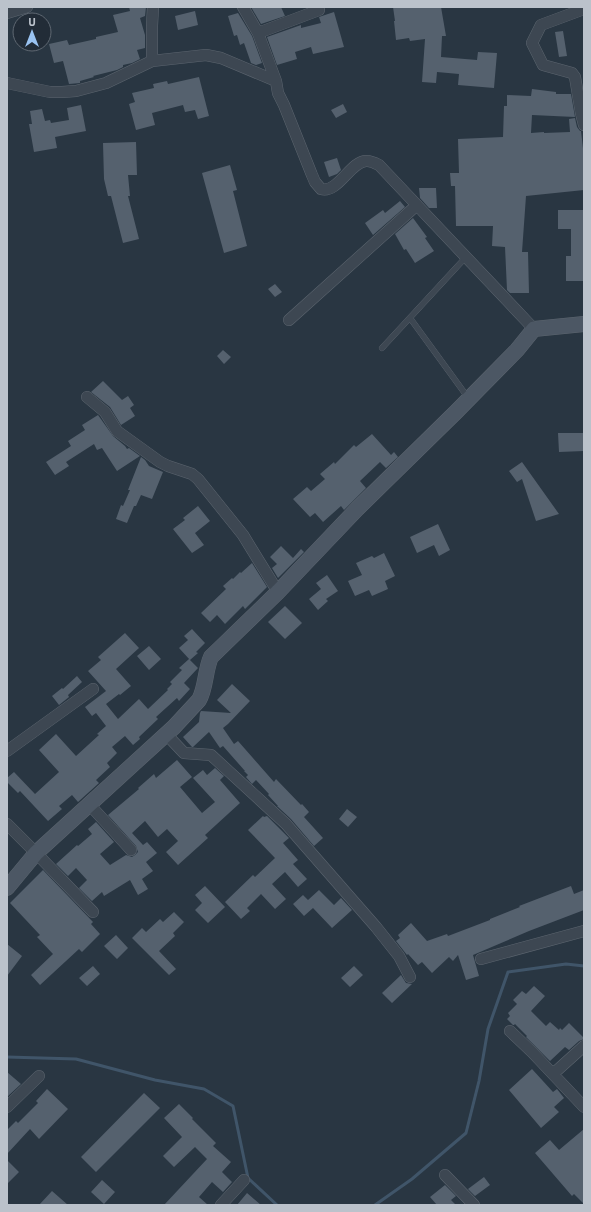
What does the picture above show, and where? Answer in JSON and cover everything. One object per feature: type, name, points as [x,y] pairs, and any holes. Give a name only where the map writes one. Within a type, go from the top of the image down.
[{"type":"street","points":[[7,13],[27,7]]},
{"type":"street","points":[[152,61],[153,7]]},
{"type":"street","points":[[243,7],[258,33],[276,81],[278,92],[315,182],[321,189],[324,190],[330,188],[340,182],[360,162],[368,161],[379,165],[534,329]]},
{"type":"street","points":[[584,9],[541,25],[532,43],[543,65],[584,75]]},
{"type":"street","points":[[258,33],[319,10]]},
{"type":"street","points":[[7,83],[50,92],[76,91],[106,83],[152,61],[206,54],[213,55],[276,81]]},
{"type":"street","points":[[572,72],[577,82],[584,125]]},
{"type":"street","points":[[289,320],[416,205]]},
{"type":"street","points":[[7,888],[36,852],[166,734],[199,700],[202,696],[211,657],[278,592],[357,509],[469,399],[517,350],[534,329],[584,324]]},
{"type":"street","points":[[87,396],[105,412],[117,431],[160,462],[192,474],[198,479],[243,535],[278,592]]},
{"type":"street","points":[[7,751],[93,689]]},
{"type":"street","points":[[166,734],[184,753],[211,755],[286,824],[376,927],[399,956],[410,977]]},
{"type":"street","points":[[89,804],[131,850]]},
{"type":"street","points":[[7,824],[93,912]]},
{"type":"street","points":[[481,959],[584,930]]},
{"type":"street","points":[[510,1031],[584,1107]]},
{"type":"street","points":[[553,1074],[584,1046]]},
{"type":"street","points":[[7,1106],[39,1076]]},
{"type":"street","points":[[445,1175],[474,1205]]},
{"type":"street","points":[[221,1205],[244,1180]]},
{"type":"lane","points":[[382,348],[466,258]]},
{"type":"lane","points":[[410,318],[469,399]]},
{"type":"building","points":[[129,7],[146,7],[145,16],[140,18],[145,35],[145,48],[137,50],[140,59],[123,65],[123,67],[117,70],[93,76],[94,77],[80,81],[80,83],[69,84],[63,61],[54,63],[51,52],[52,43],[67,40],[69,45],[118,32],[113,15],[130,11]]},
{"type":"building","points":[[251,7],[281,7],[285,16],[261,24]]},
{"type":"building","points":[[393,7],[441,7],[446,36],[442,36],[441,57],[477,60],[478,52],[497,53],[494,88],[458,85],[459,74],[437,72],[436,83],[422,82],[425,39],[410,41],[409,38],[396,40]]},
{"type":"building","points":[[195,11],[198,25],[178,30],[175,16]]},
{"type":"building","points":[[334,12],[344,47],[313,54],[311,47],[295,52],[297,59],[277,65],[267,37],[301,25],[301,28],[321,23],[319,17]]},
{"type":"building","points":[[238,13],[252,36],[262,63],[256,65],[251,63],[244,43],[240,45],[237,35],[234,36],[228,16]]},
{"type":"building","points":[[563,31],[567,56],[559,57],[555,32]]},
{"type":"building","points":[[199,77],[209,116],[198,119],[195,110],[185,112],[183,105],[152,113],[155,125],[136,130],[129,104],[135,102],[132,93],[154,88],[153,84],[167,81],[168,84]]},
{"type":"building","points":[[532,89],[556,92],[556,94],[571,94],[575,117],[532,115],[531,133],[570,132],[569,119],[575,118],[577,127],[581,131],[584,157],[584,190],[526,196],[522,252],[528,252],[529,293],[510,293],[507,290],[505,247],[492,246],[493,226],[456,226],[455,186],[451,186],[450,173],[459,173],[458,139],[503,137],[504,106],[507,106],[507,95],[531,96]]},
{"type":"building","points":[[343,104],[347,112],[336,118],[331,110]]},
{"type":"building","points":[[81,105],[86,131],[55,137],[57,148],[34,152],[29,124],[32,124],[30,111],[42,109],[45,121],[50,120],[51,123],[69,120],[67,108]]},
{"type":"building","points":[[136,142],[137,175],[128,175],[130,196],[128,196],[139,239],[123,243],[111,196],[108,196],[104,179],[103,143]]},
{"type":"building","points":[[337,158],[341,170],[337,174],[329,177],[324,162]]},
{"type":"building","points":[[230,165],[237,190],[233,191],[247,246],[224,253],[202,173]]},
{"type":"building","points":[[419,188],[436,188],[437,208],[429,208],[420,198]]},
{"type":"building","points":[[400,201],[405,207],[373,235],[365,223],[383,210],[385,213]]},
{"type":"building","points":[[558,210],[584,210],[584,281],[566,281],[566,256],[571,256],[571,229],[558,229]]},
{"type":"building","points":[[413,218],[427,237],[425,238],[434,251],[415,263],[406,249],[404,250],[395,234]]},
{"type":"building","points":[[275,284],[282,292],[275,297],[268,289]]},
{"type":"building","points":[[223,350],[231,357],[224,364],[217,356]]},
{"type":"building","points":[[103,381],[122,400],[128,396],[134,405],[130,408],[135,416],[121,425],[110,407],[91,392]]},
{"type":"building","points":[[98,415],[113,436],[127,449],[129,448],[140,456],[117,471],[102,448],[97,450],[94,444],[66,462],[69,466],[55,475],[46,462],[71,446],[68,441],[85,430],[82,425]]},
{"type":"building","points":[[558,433],[584,433],[584,451],[559,452]]},
{"type":"building","points":[[372,434],[391,455],[394,452],[398,457],[386,468],[380,462],[360,481],[366,488],[344,510],[341,506],[323,522],[315,513],[310,517],[293,499],[307,487],[311,491],[325,479],[320,474],[334,462],[335,464],[354,445],[356,447]]},
{"type":"building","points":[[141,457],[149,466],[163,472],[152,499],[141,495],[136,506],[134,506],[127,523],[116,519],[121,505],[123,506],[130,490],[128,490]]},
{"type":"building","points":[[522,462],[559,514],[536,521],[522,479],[517,482],[509,471]]},
{"type":"building","points":[[198,506],[210,521],[195,533],[204,545],[192,553],[173,529],[185,520],[183,518]]},
{"type":"building","points":[[438,524],[450,550],[439,556],[434,545],[417,553],[410,537]]},
{"type":"building","points":[[281,546],[293,558],[301,549],[304,552],[278,578],[272,568],[277,564],[270,557]]},
{"type":"building","points":[[384,553],[395,576],[385,581],[388,589],[372,596],[369,590],[355,596],[348,581],[362,575],[356,563],[372,556],[374,558]]},
{"type":"building","points":[[252,563],[267,587],[245,609],[243,606],[225,624],[217,615],[210,622],[201,613],[226,589],[223,586]]},
{"type":"building","points":[[327,575],[338,591],[326,599],[328,601],[318,610],[309,599],[321,589],[316,583]]},
{"type":"building","points":[[285,606],[302,623],[285,639],[268,622]]},
{"type":"building","points":[[192,629],[205,643],[196,652],[198,653],[190,660],[179,648],[188,640],[184,636]]},
{"type":"building","points":[[125,633],[139,648],[116,669],[131,686],[106,704],[118,719],[139,699],[148,709],[168,690],[167,689],[172,684],[170,682],[182,670],[179,668],[189,659],[198,668],[184,683],[190,689],[179,701],[177,698],[156,717],[158,719],[139,737],[140,739],[133,745],[125,736],[112,747],[117,753],[107,763],[110,767],[96,780],[99,783],[78,802],[72,795],[59,806],[62,809],[48,821],[20,791],[18,793],[7,782],[7,778],[14,772],[35,794],[59,772],[39,750],[56,734],[76,756],[99,735],[97,734],[106,726],[96,713],[92,716],[85,707],[106,691],[88,671],[101,660],[98,657]]},
{"type":"building","points":[[149,646],[161,659],[149,670],[137,656]]},
{"type":"building","points":[[77,676],[82,682],[68,695],[69,697],[59,705],[52,696],[62,688],[63,689]]},
{"type":"building","points":[[232,684],[250,701],[223,728],[234,744],[238,741],[274,782],[276,779],[309,812],[304,817],[323,838],[314,846],[291,819],[277,806],[268,795],[269,794],[256,780],[252,784],[246,777],[248,775],[245,771],[223,746],[220,748],[209,732],[193,747],[183,737],[199,722],[201,711],[231,713],[217,700]]},
{"type":"building","points":[[177,760],[192,777],[180,787],[202,813],[215,802],[193,778],[203,770],[207,775],[215,768],[224,776],[220,780],[240,803],[205,835],[208,838],[178,865],[166,852],[178,841],[167,829],[158,837],[145,821],[132,833],[143,845],[147,842],[157,853],[146,862],[153,871],[142,879],[148,889],[138,895],[130,880],[104,896],[102,892],[92,901],[79,888],[87,880],[76,868],[68,876],[56,864],[92,834],[88,829],[96,822],[114,842],[100,854],[110,865],[126,855],[132,857],[135,855],[138,852],[136,846],[108,815],[139,789],[138,788],[154,774],[156,778]]},
{"type":"building","points":[[347,809],[357,817],[348,827],[339,819]]},
{"type":"building","points":[[263,816],[267,816],[289,838],[283,843],[298,860],[293,864],[307,879],[298,887],[285,872],[272,884],[286,899],[275,909],[261,894],[247,908],[250,911],[241,919],[225,902],[253,875],[255,877],[275,858],[248,830]]},
{"type":"building","points":[[43,870],[93,922],[91,924],[100,934],[82,952],[79,949],[40,985],[31,975],[53,954],[37,937],[40,935],[10,903]]},
{"type":"building","points":[[205,886],[225,907],[208,923],[195,910],[202,903],[195,895]]},
{"type":"building","points":[[571,886],[574,894],[584,890],[584,910],[529,931],[473,955],[479,976],[466,980],[458,955],[453,961],[449,957],[432,973],[422,962],[418,965],[408,954],[407,955],[396,941],[400,938],[398,935],[411,923],[427,941],[447,934],[448,936],[490,920],[520,907],[519,906]]},
{"type":"building","points":[[319,890],[334,905],[341,898],[352,910],[332,928],[313,908],[304,916],[293,904],[303,895],[308,900]]},
{"type":"building","points":[[174,912],[184,922],[173,933],[175,936],[159,951],[176,969],[169,975],[132,938],[142,928],[146,932],[160,919],[163,922]]},
{"type":"building","points":[[116,935],[128,948],[117,959],[104,946]]},
{"type":"building","points":[[7,944],[22,956],[7,976]]},
{"type":"building","points":[[93,966],[100,974],[87,986],[79,978]]},
{"type":"building","points":[[354,966],[363,975],[350,987],[341,978]]},
{"type":"building","points":[[401,975],[406,983],[412,984],[392,1003],[382,993]]},
{"type":"building","points":[[534,986],[545,996],[531,1011],[546,1026],[550,1022],[559,1030],[560,1028],[562,1030],[569,1023],[584,1038],[569,1050],[565,1047],[550,1061],[515,1024],[513,1025],[507,1019],[510,1016],[508,1013],[517,1004],[513,1000],[522,991],[526,994]]},
{"type":"building","points":[[532,1069],[553,1092],[557,1089],[564,1098],[554,1107],[559,1112],[541,1128],[509,1090]]},
{"type":"building","points":[[7,1072],[21,1084],[7,1097]]},
{"type":"building","points":[[47,1089],[68,1109],[39,1139],[30,1129],[7,1154],[7,1130],[16,1121],[18,1123],[38,1103],[36,1101]]},
{"type":"building","points":[[144,1093],[160,1108],[96,1172],[81,1157]]},
{"type":"building","points":[[179,1104],[216,1143],[213,1146],[231,1162],[222,1172],[232,1182],[223,1192],[212,1182],[199,1197],[208,1205],[164,1205],[207,1159],[195,1147],[174,1167],[163,1156],[182,1137],[164,1118]]},
{"type":"building","points":[[584,1129],[584,1204],[574,1194],[572,1196],[535,1153],[550,1140],[559,1150]]},
{"type":"building","points":[[7,1160],[19,1172],[7,1184]]},
{"type":"building","points":[[484,1177],[490,1185],[475,1196],[468,1189]]},
{"type":"building","points":[[102,1180],[115,1192],[104,1204],[91,1192]]},
{"type":"building","points":[[445,1185],[456,1196],[451,1200],[456,1205],[437,1205],[430,1197]]},
{"type":"building","points":[[52,1191],[68,1205],[39,1205]]},
{"type":"building","points":[[247,1193],[261,1205],[237,1205]]},
{"type":"waterway","points":[[375,1205],[412,1179],[466,1133],[479,1081],[488,1029],[508,972],[566,964],[584,966]]},
{"type":"waterway","points":[[7,1057],[76,1059],[155,1080],[204,1089],[233,1106],[248,1178],[277,1205]]}]
